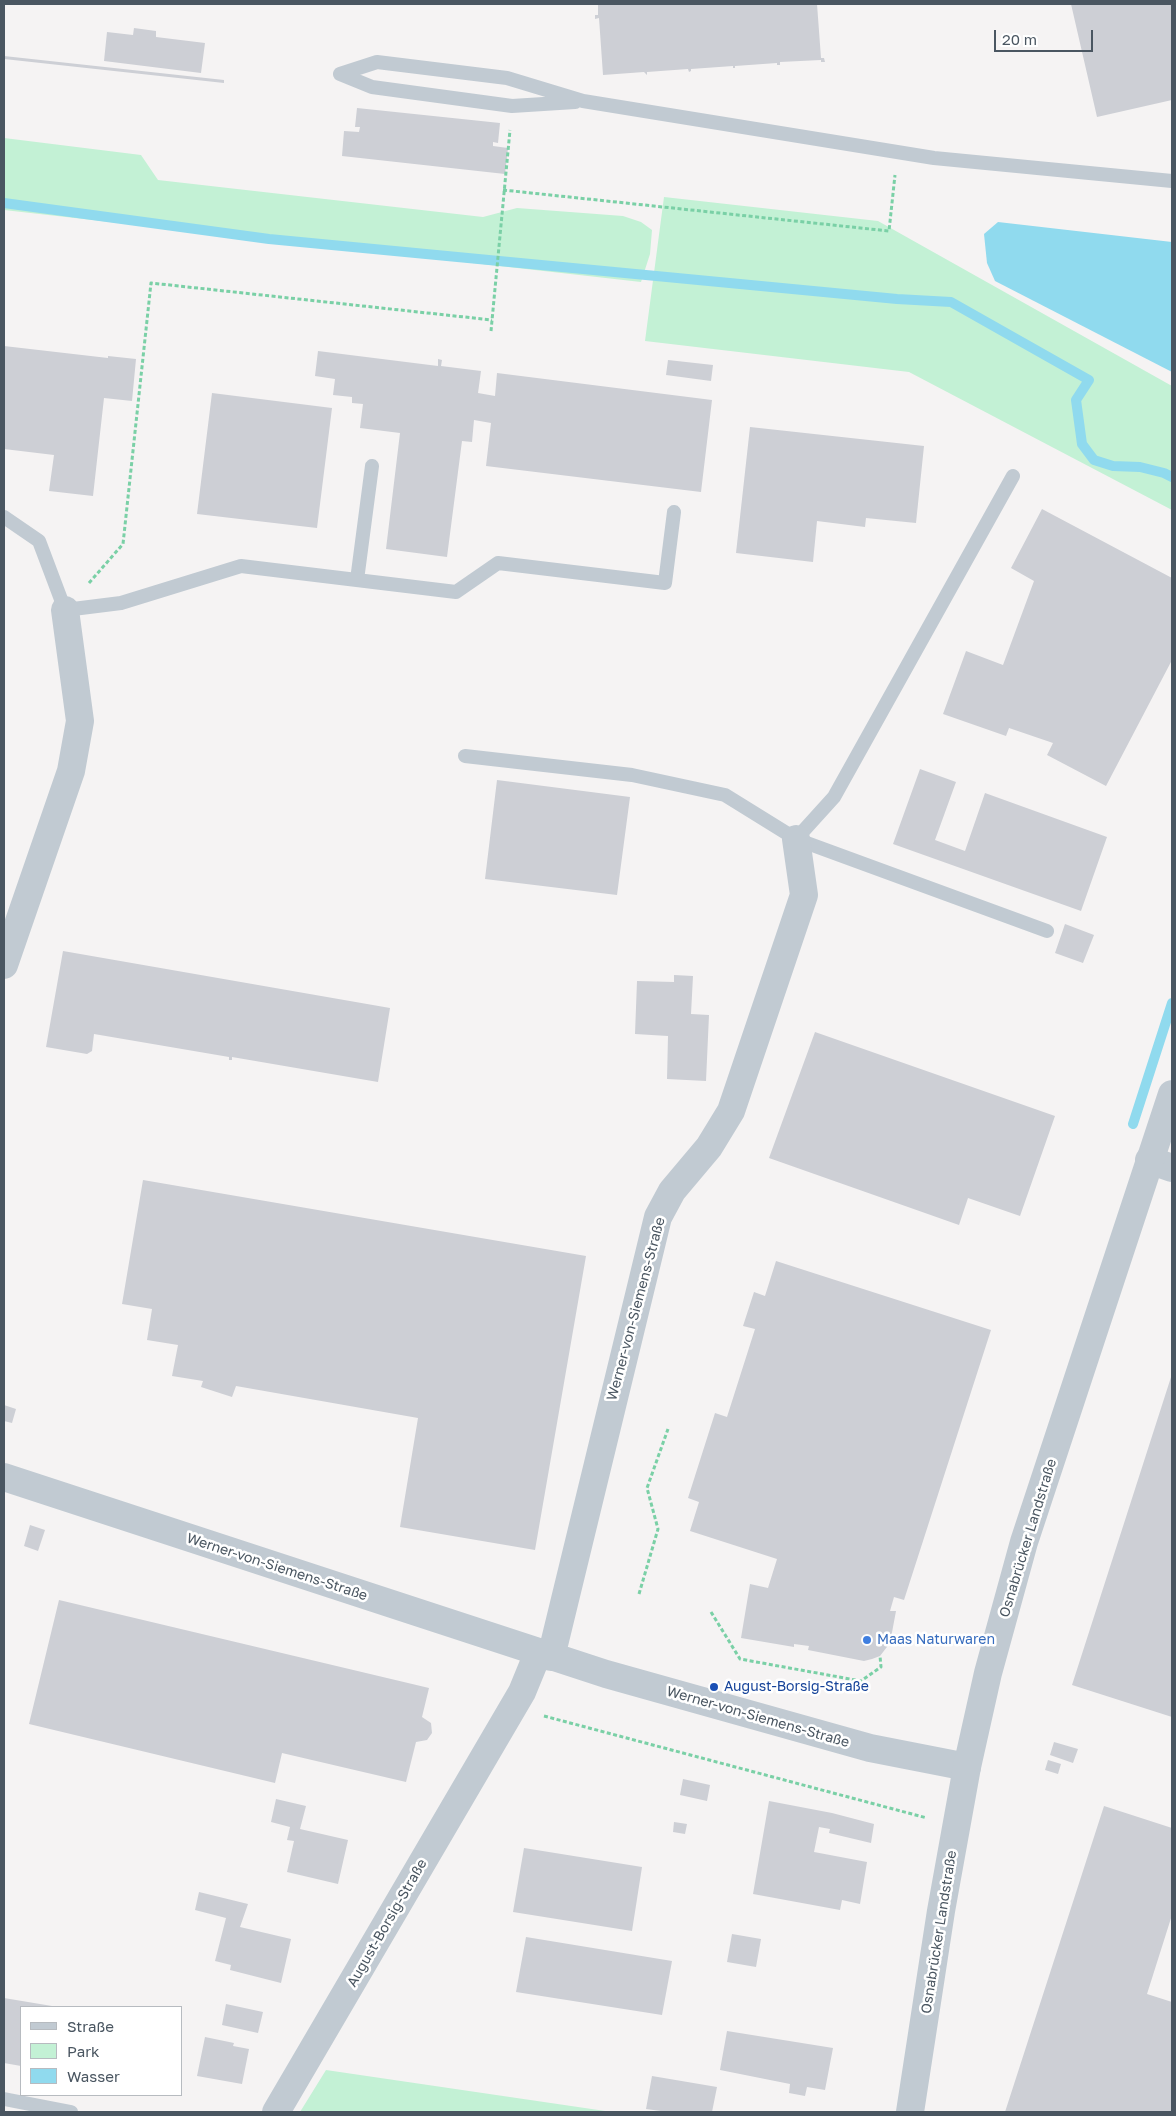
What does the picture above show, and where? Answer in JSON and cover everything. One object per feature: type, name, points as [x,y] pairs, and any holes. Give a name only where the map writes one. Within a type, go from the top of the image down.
[{"type":"street","points":[[4,965],[71,771],[80,722],[65,610]]},
{"type":"street","name":"Werner-von-Siemens-Straße","points":[[544,1655],[658,1217],[672,1191],[709,1147],[731,1110],[804,895],[796,839]]},
{"type":"street","name":"Osnabrücker Landstraße","points":[[910,2112],[941,1911],[988,1672],[1024,1542],[1161,1164],[1172,1094]]},
{"type":"street","name":"Werner-von-Siemens-Straße","points":[[4,1477],[544,1655],[870,1748],[968,1767]]},
{"type":"street","name":"August-Borsig-Straße","points":[[276,2112],[544,1655]]},
{"type":"lane","points":[[583,101],[512,106],[372,87],[340,74],[377,62],[507,78],[583,101],[934,158],[1172,181]]},
{"type":"lane","points":[[357,580],[372,466]]},
{"type":"lane","points":[[796,839],[834,797],[1013,476]]},
{"type":"lane","points":[[4,517],[38,541],[65,610],[121,603],[241,566],[456,592],[498,563],[665,582],[674,512]]},
{"type":"lane","points":[[465,756],[632,775],[725,795],[796,839],[1047,932]]},
{"type":"lane","points":[[4,2099],[71,2112]]},
{"type":"path","points":[[491,331],[502,196],[512,106]]},
{"type":"path","points":[[503,190],[889,232],[898,152]]},
{"type":"path","points":[[65,610],[123,544],[151,284],[492,320]]},
{"type":"path","points":[[640,1594],[658,1529],[647,1488],[668,1429]]},
{"type":"path","points":[[710,1612],[740,1659],[861,1681],[881,1667],[880,1656]]},
{"type":"path","points":[[513,1708],[957,1826]]},
{"type":"green space","points":[[4,138],[141,155],[158,180],[483,217],[517,208],[623,216],[641,222],[652,230],[650,254],[641,282],[4,210]]},
{"type":"green space","points":[[664,197],[878,221],[1172,386],[1172,510],[909,372],[645,341]]},
{"type":"green space","points":[[326,2070],[612,2112],[300,2112]]},
{"type":"water","points":[[998,222],[1172,242],[1172,372],[995,281],[987,263],[984,234]]},
{"type":"building","points":[[598,4],[817,4],[821,58],[824,58],[825,62],[821,62],[821,60],[780,62],[780,65],[777,65],[777,63],[735,66],[735,68],[733,66],[691,69],[689,72],[688,69],[647,72],[647,75],[644,72],[603,75],[599,18],[595,19],[595,15],[598,15]]},
{"type":"building","points":[[1071,4],[1172,4],[1172,100],[1097,117]]},
{"type":"building","points":[[134,28],[156,31],[156,37],[205,43],[201,73],[104,61],[107,32],[133,35]]},
{"type":"building","points":[[4,56],[224,80],[224,83],[4,59]]},
{"type":"building","points":[[357,108],[500,123],[498,143],[493,142],[493,146],[508,148],[505,174],[342,156],[344,131],[359,132],[360,127],[355,127]]},
{"type":"building","points":[[4,346],[108,358],[108,356],[136,359],[132,401],[104,398],[93,496],[49,491],[54,455],[4,449]]},
{"type":"building","points":[[318,351],[438,366],[438,359],[442,360],[441,366],[481,371],[478,393],[495,396],[497,373],[712,400],[701,492],[486,466],[491,423],[474,420],[472,442],[462,441],[447,557],[386,549],[400,433],[360,428],[363,404],[352,403],[352,397],[333,395],[335,379],[315,376]]},
{"type":"building","points":[[668,360],[713,365],[711,381],[666,375]]},
{"type":"building","points":[[212,393],[332,408],[317,528],[197,514]]},
{"type":"building","points":[[750,427],[924,446],[916,523],[866,518],[865,527],[817,521],[813,562],[736,553]]},
{"type":"building","points":[[1042,509],[1172,578],[1172,660],[1106,786],[1047,755],[1053,743],[1009,728],[1006,736],[943,714],[966,651],[1003,665],[1034,581],[1011,568]]},
{"type":"building","points":[[920,769],[956,782],[935,840],[965,851],[985,793],[1107,837],[1081,911],[893,844]]},
{"type":"building","points":[[497,780],[630,797],[617,895],[485,879]]},
{"type":"building","points":[[1065,924],[1094,935],[1083,963],[1055,953]]},
{"type":"building","points":[[63,951],[390,1008],[378,1082],[232,1057],[232,1060],[229,1060],[229,1057],[94,1034],[92,1051],[87,1054],[46,1047]]},
{"type":"building","points":[[674,975],[693,976],[691,1014],[709,1015],[706,1081],[667,1079],[668,1036],[635,1034],[637,981],[674,982]]},
{"type":"building","points":[[815,1032],[1055,1116],[1020,1216],[968,1198],[959,1225],[769,1158]]},
{"type":"building","points":[[143,1180],[586,1256],[535,1550],[400,1527],[418,1418],[236,1386],[232,1397],[201,1387],[203,1381],[172,1376],[178,1345],[147,1340],[152,1309],[122,1304]]},
{"type":"building","points":[[776,1261],[991,1330],[904,1600],[894,1597],[890,1611],[896,1611],[890,1643],[880,1656],[864,1661],[808,1650],[809,1646],[794,1644],[794,1647],[741,1638],[750,1584],[768,1588],[777,1559],[690,1531],[699,1502],[688,1498],[715,1413],[727,1417],[755,1329],[743,1326],[754,1292],[765,1296]]},
{"type":"building","points":[[1172,1374],[1172,1717],[1072,1685]]},
{"type":"building","points":[[4,1405],[16,1409],[12,1423],[4,1421]]},
{"type":"building","points":[[30,1525],[45,1530],[38,1551],[24,1546]]},
{"type":"building","points":[[59,1600],[429,1688],[422,1717],[431,1723],[432,1733],[427,1740],[416,1742],[406,1782],[282,1753],[275,1783],[29,1724]]},
{"type":"building","points":[[1054,1742],[1078,1749],[1073,1763],[1050,1755]]},
{"type":"building","points":[[1048,1760],[1061,1764],[1058,1774],[1045,1770]]},
{"type":"building","points":[[683,1779],[710,1785],[707,1801],[680,1795]]},
{"type":"building","points":[[276,1799],[306,1806],[300,1829],[348,1840],[338,1884],[287,1872],[294,1841],[287,1840],[290,1827],[271,1822]]},
{"type":"building","points":[[769,1801],[832,1813],[874,1824],[871,1843],[829,1833],[830,1829],[819,1827],[814,1852],[867,1862],[860,1904],[842,1900],[840,1910],[753,1894]]},
{"type":"building","points":[[1104,1806],[1172,1828],[1172,1915],[1147,1994],[1172,2002],[1172,2112],[1005,2112]]},
{"type":"building","points":[[674,1822],[687,1824],[685,1834],[673,1832]]},
{"type":"building","points":[[524,1848],[642,1867],[632,1931],[513,1912]]},
{"type":"building","points":[[199,1892],[248,1904],[240,1927],[291,1939],[281,1983],[230,1970],[231,1965],[215,1961],[226,1918],[195,1910]]},
{"type":"building","points":[[732,1934],[761,1939],[756,1967],[727,1962]]},
{"type":"building","points":[[526,1937],[672,1961],[662,2015],[516,1992]]},
{"type":"building","points":[[4,1998],[52,2006],[20,2006],[20,2066],[4,2063]]},
{"type":"building","points":[[226,2004],[263,2012],[258,2033],[222,2025]]},
{"type":"building","points":[[727,2031],[833,2048],[825,2090],[807,2087],[805,2096],[789,2093],[790,2084],[720,2070]]},
{"type":"building","points":[[205,2037],[234,2043],[233,2046],[249,2049],[242,2084],[197,2076]]},
{"type":"building","points":[[652,2076],[717,2087],[712,2112],[668,2112],[646,2109]]},
{"type":"waterway","points":[[4,203],[269,239],[897,299],[951,302],[1089,380],[1076,400],[1082,444],[1094,460],[1113,466],[1140,467],[1172,477]]},
{"type":"waterway","points":[[1133,1124],[1172,1003]]},
{"type":"place","name":"Maas Naturwaren","points":[[867,1640]]},
{"type":"place","name":"August-Borsig-Straße","points":[[714,1687]]}]
